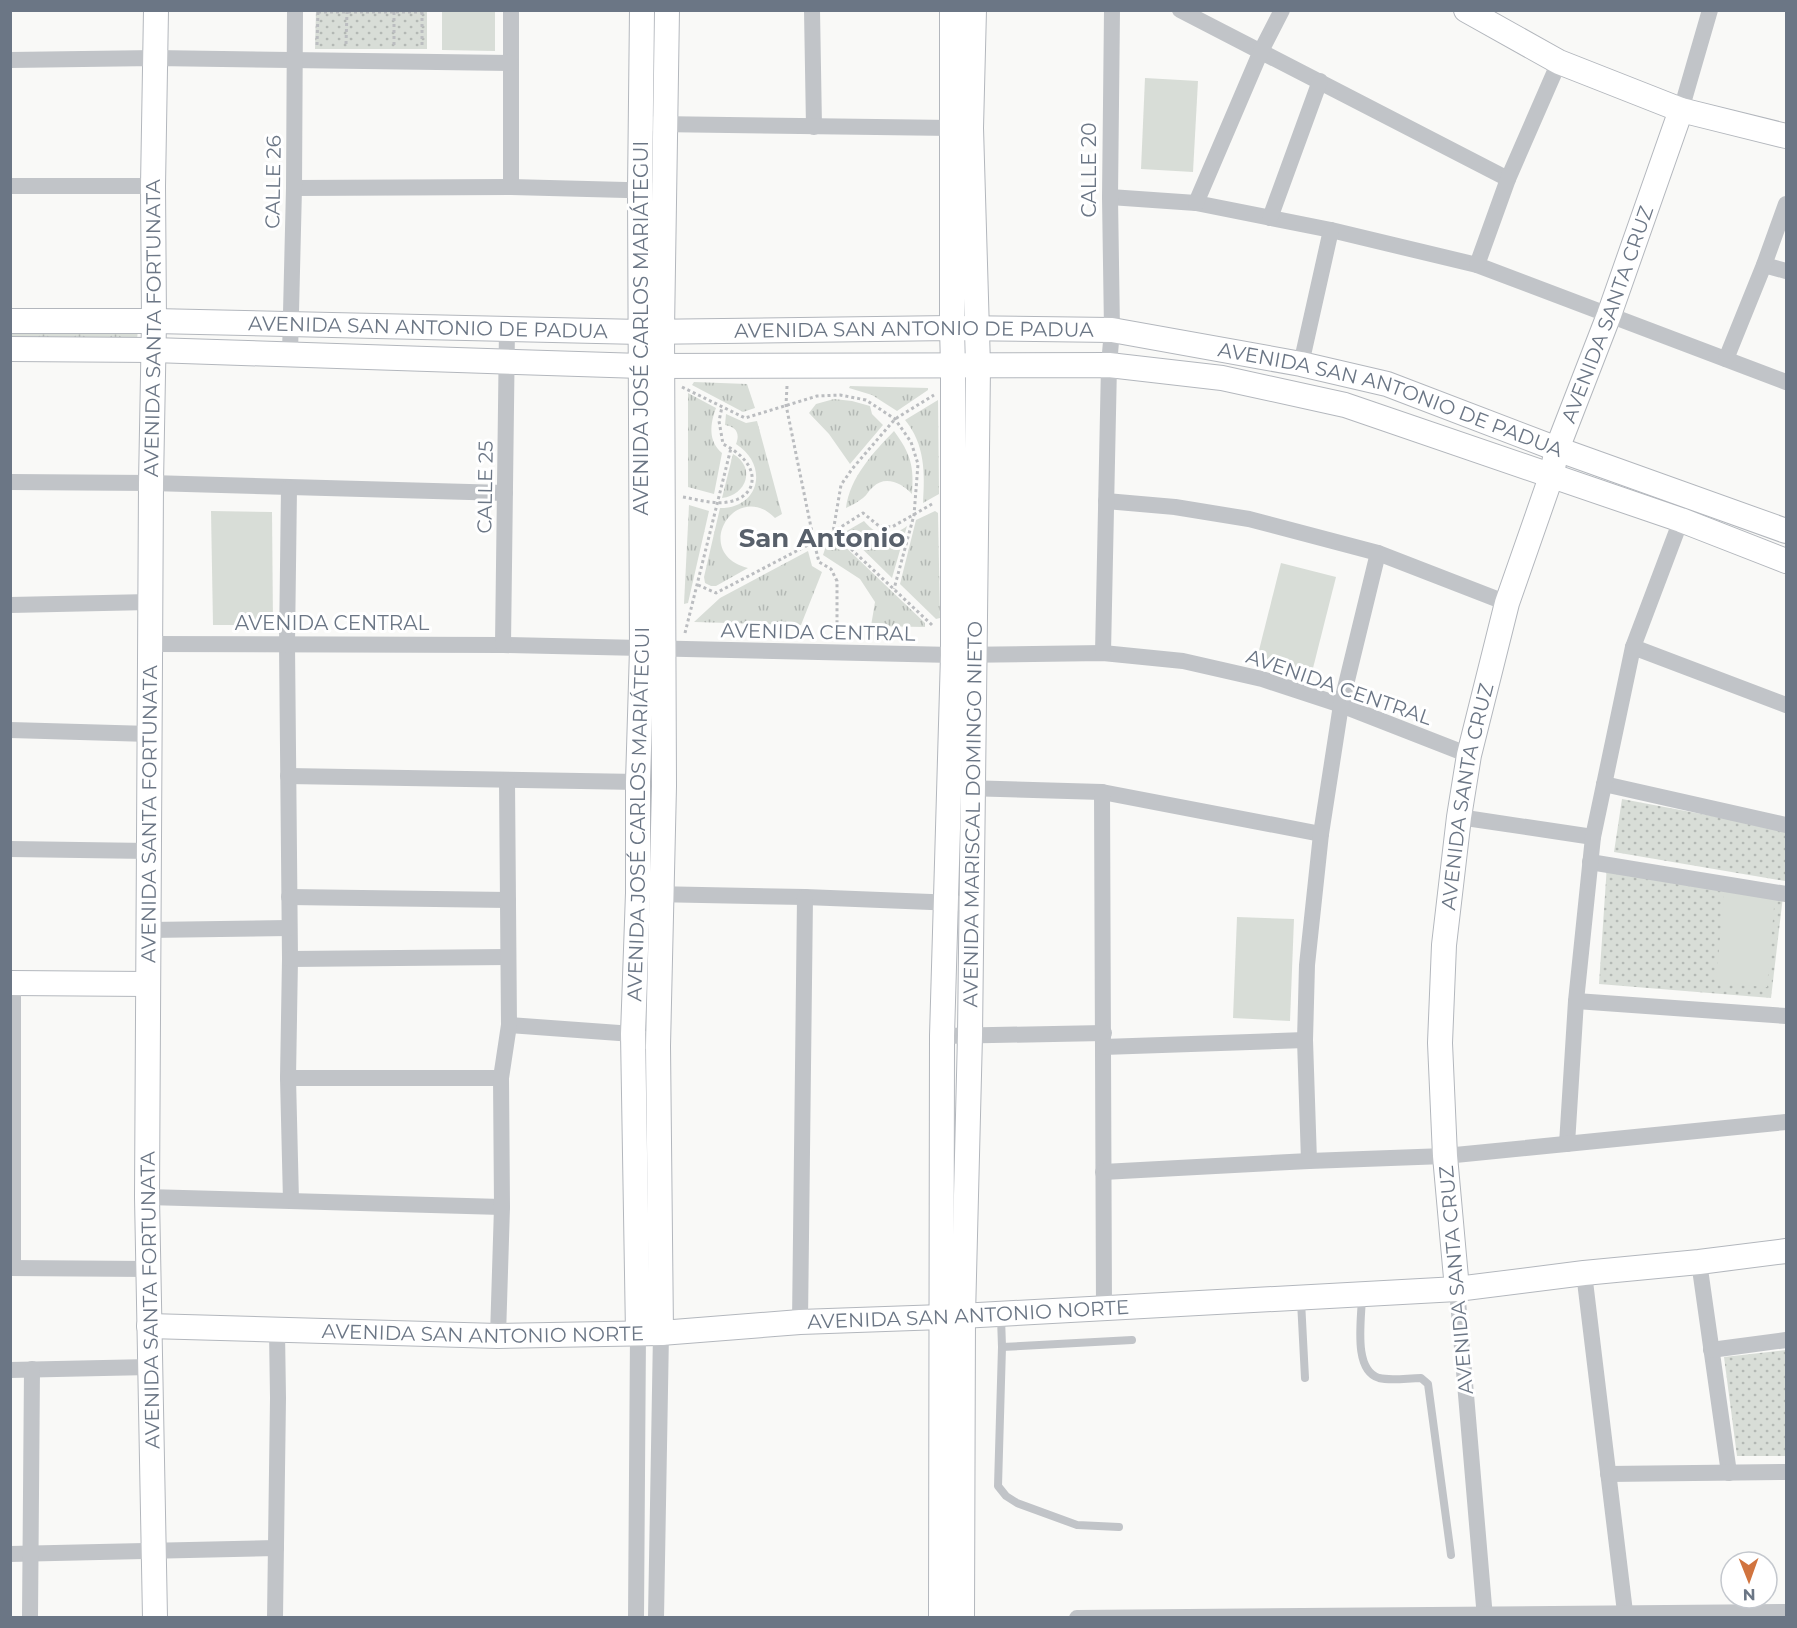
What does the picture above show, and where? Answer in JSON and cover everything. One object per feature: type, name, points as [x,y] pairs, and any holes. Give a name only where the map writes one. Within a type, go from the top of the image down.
[{"type":"street","name":"AVENIDA SANTA FORTUNATA","points":[[155,1617],[147,1197],[156,10]]},
{"type":"street","name":"CALLE 26","points":[[290,354],[295,10]]},
{"type":"street","points":[[511,10],[511,187]]},
{"type":"street","name":"AVENIDA JOSÉ CARLOS MARIÁTEGUI","points":[[642,10],[641,124],[652,191],[652,650],[638,782],[638,893],[633,1034],[649,1333],[656,1617]]},
{"type":"street","name":"AVENIDA JOSÉ CARLOS MARIÁTEGUI","points":[[652,191],[665,124],[667,10]]},
{"type":"street","points":[[812,10],[814,127]]},
{"type":"street","name":"AVENIDA MARISCAL DOMINGO NIETO","points":[[941,1617],[952,1316],[970,1035],[973,848],[973,788],[964,655],[952,328],[952,10]]},
{"type":"street","name":"AVENIDA MARISCAL DOMINGO NIETO","points":[[963,1617],[942,1036],[948,788],[964,655],[978,366],[972,128],[974,10]]},
{"type":"street","name":"CALLE 20","points":[[1103,652],[1109,365],[1112,330],[1110,197],[1112,10]]},
{"type":"street","points":[[1180,10],[1508,178]]},
{"type":"street","points":[[1196,203],[1261,51],[1282,10]]},
{"type":"street","points":[[1466,10],[1559,62],[1681,110],[1786,136]]},
{"type":"street","name":"AVENIDA SANTA CRUZ","points":[[1484,1616],[1445,1156],[1440,1043],[1444,945],[1458,817],[1469,755],[1507,603],[1551,477],[1557,448],[1609,315],[1681,110],[1710,10]]},
{"type":"street","points":[[10,60],[155,58],[511,63]]},
{"type":"street","points":[[1477,265],[1508,178],[1559,62]]},
{"type":"street","points":[[1270,218],[1320,81]]},
{"type":"street","points":[[641,124],[952,128]]},
{"type":"street","points":[[10,186],[153,186]]},
{"type":"street","points":[[294,188],[511,187],[652,191]]},
{"type":"street","points":[[1110,197],[1196,203],[1331,230],[1477,265],[1786,382]]},
{"type":"street","points":[[1726,359],[1786,204]]},
{"type":"street","points":[[1301,364],[1331,230]]},
{"type":"street","points":[[1764,265],[1786,271]]},
{"type":"street","name":"AVENIDA SAN ANTONIO DE PADUA","points":[[10,321],[154,321],[651,331],[952,328],[1112,330],[1301,364],[1387,384],[1786,531]]},
{"type":"street","name":"CALLE 25","points":[[503,645],[507,328]]},
{"type":"street","name":"AVENIDA SAN ANTONIO DE PADUA","points":[[10,350],[153,350],[652,365],[1109,365],[1221,378],[1345,405],[1681,520],[1786,561]]},
{"type":"street","points":[[10,482],[151,483],[505,493]]},
{"type":"street","points":[[289,488],[288,1078],[291,1201]]},
{"type":"street","points":[[1106,501],[1175,507],[1249,519],[1378,553],[1507,603]]},
{"type":"street","points":[[1567,1144],[1576,1000],[1593,837],[1633,647],[1681,520]]},
{"type":"street","points":[[1309,1161],[1305,1040],[1307,966],[1321,834],[1341,705],[1378,553]]},
{"type":"street","points":[[10,605],[150,602]]},
{"type":"street","name":"AVENIDA CENTRAL","points":[[150,644],[503,645],[964,655],[1103,652],[1183,661],[1262,679],[1341,705],[1469,755]]},
{"type":"street","points":[[1633,647],[1786,705]]},
{"type":"street","name":"AVENIDA JOSÉ CARLOS MARIÁTEGUI","points":[[636,1617],[649,1333],[663,895],[664,762],[652,650]]},
{"type":"street","points":[[10,730],[150,734]]},
{"type":"street","points":[[288,776],[638,782]]},
{"type":"street","points":[[498,1336],[502,1207],[501,1078],[509,1025],[507,781]]},
{"type":"street","points":[[1604,784],[1786,825]]},
{"type":"street","points":[[948,788],[1102,792],[1321,834]]},
{"type":"street","points":[[1102,792],[1104,1309]]},
{"type":"street","points":[[1458,817],[1593,837]]},
{"type":"street","points":[[947,846],[973,848]]},
{"type":"street","points":[[10,849],[149,850]]},
{"type":"street","points":[[1590,862],[1786,894]]},
{"type":"street","points":[[638,893],[972,903]]},
{"type":"street","points":[[289,897],[508,900]]},
{"type":"street","points":[[800,1322],[805,897]]},
{"type":"street","points":[[149,930],[289,928]]},
{"type":"street","points":[[290,959],[508,957]]},
{"type":"street","points":[[148,984],[12,983],[11,1268],[148,1269]]},
{"type":"street","points":[[1576,1000],[1786,1016]]},
{"type":"street","points":[[509,1025],[633,1034],[658,1046]]},
{"type":"street","points":[[942,1036],[1103,1040],[1305,1040]]},
{"type":"street","points":[[288,1078],[501,1078]]},
{"type":"street","points":[[1103,1172],[1445,1156],[1786,1122]]},
{"type":"street","points":[[147,1197],[502,1207]]},
{"type":"street","name":"AVENIDA SAN ANTONIO NORTE","points":[[148,1326],[498,1336],[649,1333],[800,1322],[1104,1309],[1457,1289],[1786,1251]]},
{"type":"street","points":[[1699,1262],[1729,1473]]},
{"type":"street","points":[[1584,1273],[1625,1612]]},
{"type":"street","points":[[275,1617],[277,1330]]},
{"type":"street","points":[[1711,1350],[1786,1340]]},
{"type":"street","points":[[10,1370],[150,1367]]},
{"type":"street","points":[[30,1617],[32,1369]]},
{"type":"street","points":[[1608,1474],[1786,1472]]},
{"type":"street","points":[[10,1554],[276,1548]]},
{"type":"street","points":[[1077,1617],[1484,1616],[1625,1612],[1786,1612]]},
{"type":"lane","points":[[1362,1295],[1361,1354],[1369,1373],[1379,1378],[1421,1378],[1428,1384],[1451,1555]]},
{"type":"lane","points":[[1301,1299],[1305,1378]]},
{"type":"lane","points":[[1001,1314],[998,1486],[1006,1496],[1017,1503],[1077,1526],[1119,1527]]},
{"type":"lane","points":[[1002,1347],[1132,1340]]},
{"type":"path","points":[[327,45],[317,45],[318,11],[422,11],[422,46],[412,46]]},
{"type":"path","points":[[337,45],[346,46],[347,11]]},
{"type":"path","points":[[394,11],[394,46],[403,46]]},
{"type":"path","points":[[679,392],[685,378]]},
{"type":"path","points":[[787,381],[786,405],[813,542],[819,562],[831,569],[837,581],[837,636]]},
{"type":"path","points":[[681,386],[745,418],[817,396],[840,395],[866,400],[895,419],[911,442],[918,464],[914,515],[894,589]]},
{"type":"path","points":[[833,532],[841,485],[852,469],[895,419],[942,390]]},
{"type":"path","points":[[683,497],[717,504],[739,499],[749,490],[753,478],[750,466],[731,448],[723,444],[719,422],[722,407]]},
{"type":"path","points":[[678,627],[685,634],[731,448]]},
{"type":"path","points":[[698,585],[716,593],[833,532],[863,513],[879,526],[892,527],[934,502]]},
{"type":"path","points":[[833,532],[932,625]]},
{"type":"green space","points":[[316,11],[427,11],[427,49],[315,49]]},
{"type":"green space","points":[[442,11],[495,11],[495,51],[442,50]]},
{"type":"green space","points":[[1145,78],[1198,81],[1193,172],[1141,169]]},
{"type":"green space","points":[[11,326],[138,329],[137,340],[11,338]]},
{"type":"green space","points":[[694,382],[747,384],[755,408],[743,412],[692,385]]},
{"type":"green space","points":[[850,386],[928,388],[928,390],[897,411],[872,395],[849,388]]},
{"type":"green space","points":[[688,393],[716,408],[712,420],[712,438],[722,453],[714,494],[688,487]]},
{"type":"green space","points":[[834,399],[870,406],[872,414],[883,425],[850,464],[829,434],[809,413],[816,404]]},
{"type":"green space","points":[[938,400],[939,494],[923,503],[924,481],[920,449],[912,429],[905,420]]},
{"type":"green space","points":[[726,414],[746,423],[757,421],[782,514],[775,518],[760,508],[746,507],[734,512],[725,522],[721,535],[722,548],[731,560],[748,568],[716,586],[711,586],[705,583],[704,577],[720,508],[734,506],[744,501],[755,484],[756,473],[753,463],[736,444],[737,432],[725,425]]},
{"type":"green space","points":[[894,431],[910,461],[912,494],[898,484],[883,481],[846,508],[857,476]]},
{"type":"green space","points":[[733,454],[744,466],[746,480],[738,492],[722,498]]},
{"type":"green space","points":[[689,505],[709,511],[688,603],[684,604]]},
{"type":"green space","points":[[211,511],[272,512],[273,625],[213,625]]},
{"type":"green space","points":[[935,511],[938,513],[940,618],[936,619],[900,584],[916,520]]},
{"type":"green space","points":[[864,521],[874,530],[884,534],[895,533],[907,526],[892,578],[845,532]]},
{"type":"green space","points":[[835,537],[925,623],[925,627],[871,626],[875,602],[860,579],[823,555],[827,543]]},
{"type":"green space","points":[[808,551],[812,566],[822,572],[801,625],[694,622],[720,598]]},
{"type":"green space","points":[[1281,563],[1336,577],[1311,676],[1256,662]]},
{"type":"green space","points":[[1622,799],[1786,830],[1785,881],[1614,852]]},
{"type":"green space","points":[[1607,865],[1783,896],[1771,998],[1599,984]]},
{"type":"green space","points":[[1724,892],[1775,896],[1767,987],[1716,983]]},
{"type":"green space","points":[[1237,917],[1294,919],[1290,1021],[1233,1018]]},
{"type":"green space","points":[[1786,1350],[1786,1456],[1737,1456],[1724,1357]]},
{"type":"district","name":"San Antonio","points":[[822,538]]}]
